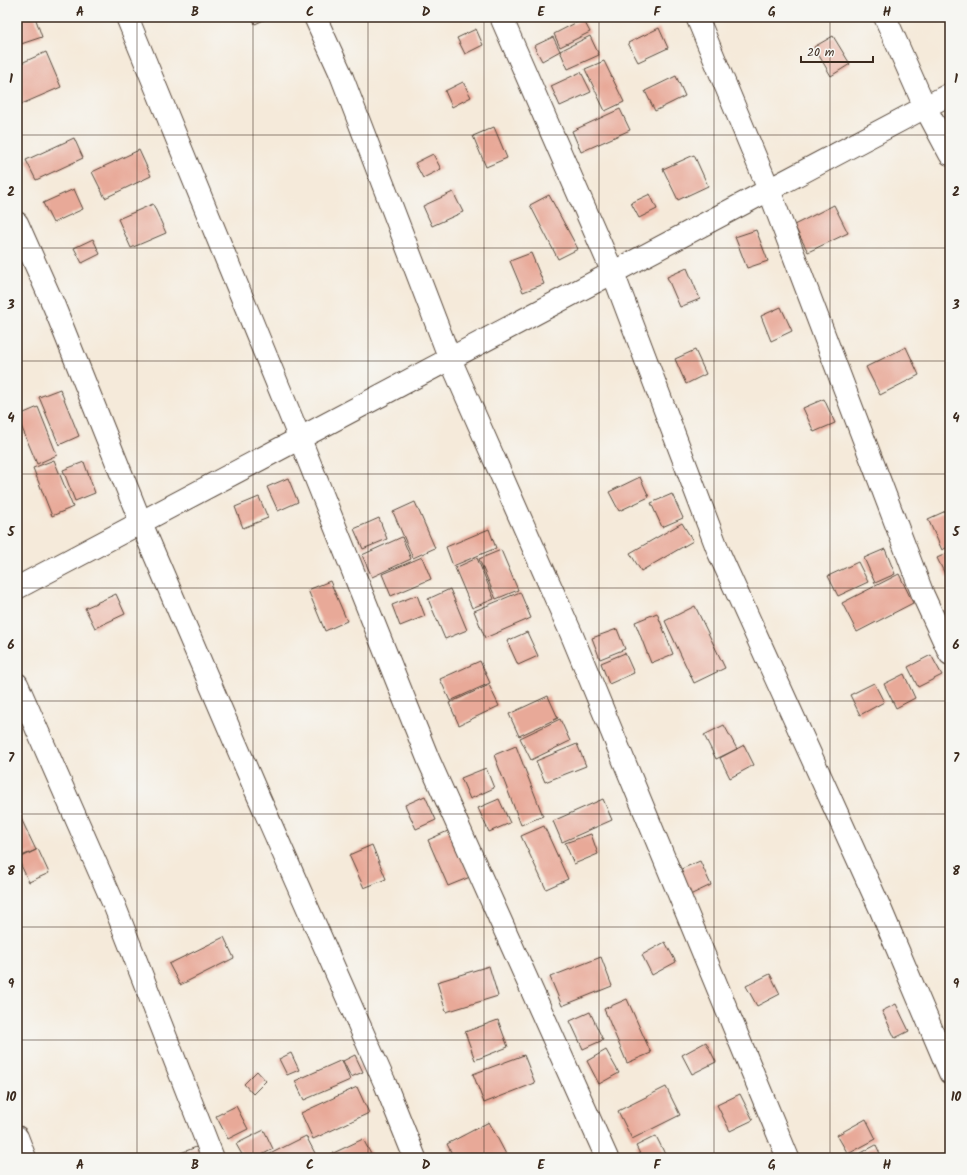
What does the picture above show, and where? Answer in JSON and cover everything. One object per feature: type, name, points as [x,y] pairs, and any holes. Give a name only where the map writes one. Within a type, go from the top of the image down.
[{"type":"street","points":[[126,17],[300,439],[429,761],[607,1158]]},
{"type":"street","points":[[315,17],[343,79],[450,359],[572,633],[788,1158]]},
{"type":"street","points":[[501,17],[613,273],[719,553],[880,908],[950,1073]]},
{"type":"street","points":[[697,17],[769,190],[923,595],[950,654]]},
{"type":"street","points":[[885,17],[926,107],[950,154]]},
{"type":"street","points":[[17,588],[950,94]]},
{"type":"street","points":[[17,223],[54,306],[141,523],[384,1081],[415,1158]]},
{"type":"street","points":[[17,684],[115,907],[213,1158]]},
{"type":"street","points":[[17,1137],[26,1158]]},
{"type":"building","points":[[17,17],[35,17],[42,37],[21,44],[17,33]]},
{"type":"building","points":[[252,17],[270,17],[255,24]]},
{"type":"building","points":[[583,19],[590,32],[560,47],[554,34]]},
{"type":"building","points":[[659,28],[668,48],[638,62],[628,43]]},
{"type":"building","points":[[476,29],[483,45],[465,54],[457,38]]},
{"type":"building","points":[[590,36],[599,55],[568,69],[560,51]]},
{"type":"building","points":[[833,36],[850,64],[831,76],[814,47]]},
{"type":"building","points":[[553,37],[560,51],[542,61],[534,46]]},
{"type":"building","points":[[46,52],[61,87],[17,106],[17,65]]},
{"type":"building","points":[[604,61],[624,102],[605,111],[585,69]]},
{"type":"building","points":[[581,72],[591,92],[560,106],[551,86]]},
{"type":"building","points":[[676,76],[685,96],[655,111],[645,91]]},
{"type":"building","points":[[463,82],[471,97],[452,107],[445,91]]},
{"type":"building","points":[[620,109],[630,130],[581,152],[572,131]]},
{"type":"building","points":[[494,127],[507,158],[486,167],[473,136]]},
{"type":"building","points":[[74,138],[83,158],[36,180],[26,160]]},
{"type":"building","points":[[139,150],[151,176],[105,198],[92,172]]},
{"type":"building","points":[[433,154],[441,169],[423,178],[415,163]]},
{"type":"building","points":[[694,155],[708,186],[678,200],[663,169]]},
{"type":"building","points":[[74,189],[83,209],[53,223],[43,203]]},
{"type":"building","points":[[453,192],[463,212],[432,226],[423,206]]},
{"type":"building","points":[[650,194],[657,209],[639,218],[631,203]]},
{"type":"building","points":[[549,195],[578,249],[558,259],[530,205]]},
{"type":"building","points":[[153,204],[166,233],[131,248],[118,219]]},
{"type":"building","points":[[834,205],[848,233],[808,252],[794,225]]},
{"type":"building","points":[[756,230],[768,261],[747,268],[735,237]]},
{"type":"building","points":[[93,239],[100,254],[82,263],[74,248]]},
{"type":"building","points":[[531,253],[544,284],[523,292],[510,261]]},
{"type":"building","points":[[687,268],[700,299],[680,307],[667,277]]},
{"type":"building","points":[[781,307],[792,331],[771,341],[761,316]]},
{"type":"building","points":[[906,347],[919,375],[880,395],[866,367]]},
{"type":"building","points":[[695,350],[706,374],[686,384],[675,359]]},
{"type":"building","points":[[60,389],[79,436],[59,445],[39,397]]},
{"type":"building","points":[[824,399],[835,423],[814,432],[803,408]]},
{"type":"building","points":[[38,407],[57,455],[37,464],[17,416]]},
{"type":"building","points":[[54,460],[73,507],[52,516],[33,468]]},
{"type":"building","points":[[84,462],[95,493],[75,501],[63,470]]},
{"type":"building","points":[[640,477],[649,497],[619,511],[609,492]]},
{"type":"building","points":[[288,478],[298,502],[278,511],[267,487]]},
{"type":"building","points":[[672,494],[683,518],[662,527],[651,503]]},
{"type":"building","points":[[259,497],[268,518],[243,528],[235,507]]},
{"type":"building","points":[[415,502],[435,548],[413,558],[393,512]]},
{"type":"building","points":[[948,510],[950,515],[950,546],[942,550],[928,519]]},
{"type":"building","points":[[379,518],[387,539],[363,549],[354,529]]},
{"type":"building","points":[[682,523],[693,541],[641,571],[630,553]]},
{"type":"building","points":[[489,529],[496,548],[453,566],[446,547]]},
{"type":"building","points":[[402,537],[411,559],[372,577],[362,555]]},
{"type":"building","points":[[885,549],[895,574],[875,583],[864,558]]},
{"type":"building","points":[[501,550],[518,590],[496,599],[479,559]]},
{"type":"building","points":[[950,552],[950,576],[947,578],[937,558]]},
{"type":"building","points":[[422,557],[431,579],[391,596],[382,574]]},
{"type":"building","points":[[477,558],[494,599],[472,608],[455,568]]},
{"type":"building","points":[[858,562],[868,582],[838,596],[828,576]]},
{"type":"building","points":[[899,574],[913,603],[857,632],[842,603]]},
{"type":"building","points":[[330,581],[347,621],[325,631],[308,590]]},
{"type":"building","points":[[450,589],[467,630],[445,639],[428,599]]},
{"type":"building","points":[[520,592],[531,618],[485,638],[474,611]]},
{"type":"building","points":[[116,594],[125,614],[95,628],[85,608]]},
{"type":"building","points":[[417,595],[425,616],[400,626],[392,605]]},
{"type":"building","points":[[695,606],[725,668],[694,683],[665,621]]},
{"type":"building","points":[[657,613],[673,654],[651,663],[635,622]]},
{"type":"building","points":[[617,629],[625,649],[600,659],[592,638]]},
{"type":"building","points":[[527,632],[538,656],[518,665],[507,641]]},
{"type":"building","points":[[625,653],[634,673],[609,684],[601,663]]},
{"type":"building","points":[[931,655],[942,675],[918,687],[908,667]]},
{"type":"building","points":[[480,661],[490,683],[450,701],[440,679]]},
{"type":"building","points":[[904,674],[915,698],[896,708],[884,684]]},
{"type":"building","points":[[874,683],[884,702],[860,715],[850,695]]},
{"type":"building","points":[[489,685],[499,706],[459,725],[449,703]]},
{"type":"building","points":[[548,696],[558,718],[519,736],[509,714]]},
{"type":"building","points":[[560,719],[570,741],[531,760],[520,738]]},
{"type":"building","points":[[724,725],[737,749],[716,759],[704,735]]},
{"type":"building","points":[[577,744],[586,766],[545,782],[536,761]]},
{"type":"building","points":[[744,745],[754,765],[730,778],[720,758]]},
{"type":"building","points":[[516,746],[543,816],[521,825],[494,755]]},
{"type":"building","points":[[486,768],[494,788],[470,799],[461,778]]},
{"type":"building","points":[[425,796],[436,820],[416,829],[405,805]]},
{"type":"building","points":[[499,799],[510,823],[489,832],[478,808]]},
{"type":"building","points":[[603,799],[612,820],[562,842],[553,821]]},
{"type":"building","points":[[17,810],[36,850],[17,858]]},
{"type":"building","points":[[544,826],[568,879],[546,889],[521,836]]},
{"type":"building","points":[[450,830],[470,877],[448,886],[428,840]]},
{"type":"building","points":[[591,834],[598,854],[574,864],[565,843]]},
{"type":"building","points":[[372,845],[386,879],[364,888],[349,855]]},
{"type":"building","points":[[38,849],[49,873],[29,882],[18,859]]},
{"type":"building","points":[[700,861],[711,885],[690,895],[679,870]]},
{"type":"building","points":[[224,937],[234,958],[180,985],[169,964]]},
{"type":"building","points":[[665,942],[676,962],[652,975],[642,955]]},
{"type":"building","points":[[601,957],[612,986],[562,1006],[550,977]]},
{"type":"building","points":[[489,966],[498,996],[446,1012],[437,982]]},
{"type":"building","points":[[770,974],[780,994],[757,1006],[746,986]]},
{"type":"building","points":[[627,999],[651,1053],[627,1063],[604,1009]]},
{"type":"building","points":[[896,1004],[909,1031],[895,1038],[882,1011]]},
{"type":"building","points":[[590,1012],[603,1040],[583,1049],[570,1021]]},
{"type":"building","points":[[498,1020],[508,1047],[475,1060],[465,1032]]},
{"type":"building","points":[[706,1042],[716,1062],[692,1074],[682,1055]]},
{"type":"building","points":[[606,1050],[619,1073],[599,1084],[587,1061]]},
{"type":"building","points":[[291,1053],[299,1070],[287,1075],[279,1059]]},
{"type":"building","points":[[355,1055],[363,1072],[351,1077],[343,1061]]},
{"type":"building","points":[[524,1055],[535,1083],[484,1103],[473,1074]]},
{"type":"building","points":[[342,1060],[350,1080],[304,1100],[295,1081]]},
{"type":"building","points":[[257,1071],[266,1081],[253,1094],[244,1084]]},
{"type":"building","points":[[357,1087],[369,1113],[313,1139],[301,1113]]},
{"type":"building","points":[[666,1087],[680,1115],[632,1139],[618,1111]]},
{"type":"building","points":[[740,1094],[753,1120],[730,1131],[717,1105]]},
{"type":"building","points":[[236,1106],[248,1129],[228,1139],[216,1116]]},
{"type":"building","points":[[866,1119],[876,1139],[848,1154],[837,1135]]},
{"type":"building","points":[[489,1122],[508,1158],[454,1158],[447,1144]]},
{"type":"building","points":[[264,1130],[273,1149],[256,1158],[244,1158],[236,1144]]},
{"type":"building","points":[[306,1136],[317,1157],[262,1158]]},
{"type":"building","points":[[656,1136],[667,1158],[642,1158],[636,1146]]},
{"type":"building","points":[[363,1139],[373,1158],[323,1158]]},
{"type":"building","points":[[876,1145],[882,1158],[852,1158]]},
{"type":"building","points":[[199,1146],[204,1158],[180,1158],[178,1154]]}]
